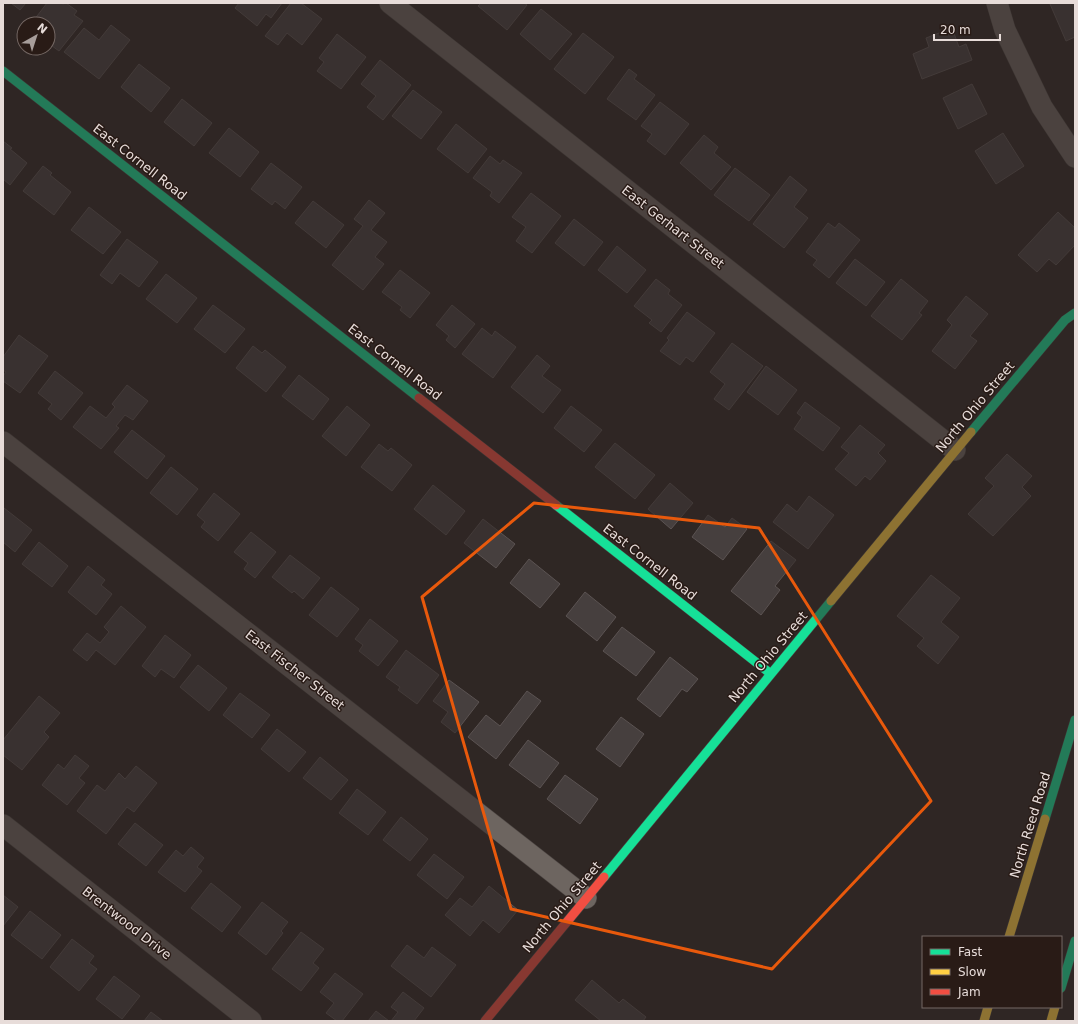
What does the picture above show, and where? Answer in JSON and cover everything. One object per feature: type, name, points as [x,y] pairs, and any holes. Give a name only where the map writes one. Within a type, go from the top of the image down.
[{"type":"street","name":"East Gerhart Street","points":[[390,3],[955,450]]},
{"type":"street","points":[[997,3],[1005,30],[1042,107],[1075,157]]},
{"type":"street","name":"East Cornell Road","points":[[3,71],[771,674]]},
{"type":"street","name":"North Ohio Street","points":[[485,1021],[955,450],[1065,320],[1075,313]]},
{"type":"street","name":"East Fischer Street","points":[[3,442],[586,898]]},
{"type":"street","name":"North Reed Road","points":[[1009,936],[1075,720]]},
{"type":"street","name":"Brentwood Drive","points":[[3,825],[251,1021]]},
{"type":"street","points":[[1062,985],[1075,941]]},
{"type":"street","points":[[984,1021],[988,1008]]},
{"type":"street","points":[[1051,1021],[1055,1008]]},
{"type":"highlighted area","points":[[534,503],[759,528],[931,801],[772,969],[511,909],[422,597]]},
{"type":"building","points":[[11,3],[26,3],[20,10]]},
{"type":"building","points":[[47,3],[66,3],[77,11],[74,15],[83,21],[59,51],[56,49],[56,16],[37,16]]},
{"type":"building","points":[[239,3],[282,3],[271,18],[266,14],[257,26],[235,8]]},
{"type":"building","points":[[291,3],[301,3],[322,19],[302,45],[287,33],[278,45],[265,36]]},
{"type":"building","points":[[481,3],[524,3],[527,5],[507,30],[478,6]]},
{"type":"building","points":[[1075,3],[1075,37],[1066,41],[1050,4]]},
{"type":"building","points":[[541,9],[572,34],[550,60],[520,34]]},
{"type":"building","points":[[111,25],[130,40],[99,79],[64,52],[84,28],[99,40]]},
{"type":"building","points":[[952,28],[959,47],[966,44],[972,60],[922,79],[913,54],[929,47],[926,38]]},
{"type":"building","points":[[583,33],[614,57],[585,94],[554,69]]},
{"type":"building","points":[[337,34],[366,57],[341,89],[317,71],[324,62],[319,58]]},
{"type":"building","points":[[380,60],[411,85],[383,120],[367,107],[376,96],[361,84]]},
{"type":"building","points":[[139,64],[170,88],[151,112],[121,87]]},
{"type":"building","points":[[629,69],[637,75],[634,79],[655,95],[636,120],[607,99]]},
{"type":"building","points":[[972,84],[987,114],[958,129],[943,98]]},
{"type":"building","points":[[413,90],[442,112],[421,139],[392,116]]},
{"type":"building","points":[[182,99],[212,123],[194,146],[164,122]]},
{"type":"building","points":[[660,102],[689,124],[665,155],[647,141],[652,134],[641,126]]},
{"type":"building","points":[[456,124],[487,149],[468,173],[437,149]]},
{"type":"building","points":[[229,128],[259,152],[240,177],[209,153]]},
{"type":"building","points":[[1003,133],[1024,166],[996,184],[975,151]]},
{"type":"building","points":[[704,135],[718,147],[714,153],[731,167],[711,190],[680,163]]},
{"type":"building","points":[[3,141],[27,163],[10,185],[3,179]]},
{"type":"building","points":[[490,156],[500,164],[503,160],[522,173],[499,203],[490,196],[492,192],[473,178]]},
{"type":"building","points":[[271,163],[302,187],[285,209],[275,201],[272,205],[251,189]]},
{"type":"building","points":[[43,166],[52,173],[50,175],[71,192],[54,215],[23,191]]},
{"type":"building","points":[[735,168],[770,195],[749,221],[714,195]]},
{"type":"building","points":[[790,176],[807,190],[794,207],[808,218],[784,248],[753,224]]},
{"type":"building","points":[[531,193],[561,216],[532,253],[516,241],[526,227],[512,217]]},
{"type":"building","points":[[369,200],[385,213],[371,230],[387,242],[375,257],[384,264],[363,290],[332,265],[363,226],[354,219]]},
{"type":"building","points":[[313,201],[344,225],[326,248],[295,223]]},
{"type":"building","points":[[89,207],[121,232],[103,254],[71,230]]},
{"type":"building","points":[[1058,212],[1075,228],[1075,245],[1056,265],[1049,259],[1037,272],[1018,255]]},
{"type":"building","points":[[574,219],[603,242],[584,266],[555,243]]},
{"type":"building","points":[[828,223],[835,228],[839,223],[860,240],[829,278],[813,265],[817,260],[806,252]]},
{"type":"building","points":[[127,239],[158,262],[139,287],[120,273],[112,284],[100,275]]},
{"type":"building","points":[[617,246],[646,270],[627,293],[598,270]]},
{"type":"building","points":[[855,259],[885,282],[866,306],[836,283]]},
{"type":"building","points":[[400,270],[430,293],[410,318],[400,310],[402,307],[382,292]]},
{"type":"building","points":[[166,274],[197,298],[177,323],[146,299]]},
{"type":"building","points":[[656,279],[670,290],[668,294],[682,305],[661,332],[649,323],[652,320],[634,306]]},
{"type":"building","points":[[901,279],[928,301],[919,313],[922,315],[902,340],[871,316]]},
{"type":"building","points":[[966,296],[988,314],[970,336],[977,341],[955,369],[932,351],[952,325],[947,320]]},
{"type":"building","points":[[213,305],[245,329],[225,353],[194,329]]},
{"type":"building","points":[[452,305],[475,324],[455,348],[446,340],[449,336],[436,325]]},
{"type":"building","points":[[687,312],[715,333],[693,362],[686,357],[680,365],[660,351],[669,340],[667,338]]},
{"type":"building","points":[[482,328],[492,336],[495,331],[516,347],[493,378],[462,354]]},
{"type":"building","points":[[19,335],[48,356],[20,393],[3,381],[3,376],[6,372],[3,370],[3,357]]},
{"type":"building","points":[[732,343],[763,366],[729,410],[714,399],[725,384],[710,372]]},
{"type":"building","points":[[253,346],[262,353],[265,350],[286,367],[266,392],[236,368]]},
{"type":"building","points":[[537,355],[550,366],[542,376],[561,390],[543,413],[511,387]]},
{"type":"building","points":[[766,366],[797,390],[778,415],[747,392]]},
{"type":"building","points":[[55,371],[83,393],[61,420],[48,409],[52,404],[38,393]]},
{"type":"building","points":[[299,375],[329,399],[313,420],[282,396]]},
{"type":"building","points":[[127,385],[148,401],[133,420],[125,415],[116,426],[119,428],[101,449],[73,427],[90,406],[106,418],[115,407],[112,404]]},
{"type":"building","points":[[805,402],[840,428],[823,451],[794,429],[802,417],[797,413]]},
{"type":"building","points":[[347,406],[370,425],[346,456],[322,436]]},
{"type":"building","points":[[571,406],[602,430],[584,452],[554,428]]},
{"type":"building","points":[[860,425],[885,445],[878,453],[886,461],[870,480],[865,476],[856,486],[835,469],[849,453],[841,447]]},
{"type":"building","points":[[132,430],[165,456],[147,479],[114,452]]},
{"type":"building","points":[[615,443],[655,475],[635,499],[595,467]]},
{"type":"building","points":[[379,444],[388,451],[391,448],[412,465],[392,491],[361,467]]},
{"type":"building","points":[[1007,454],[1032,476],[1022,487],[1031,496],[993,536],[968,514],[994,486],[985,478]]},
{"type":"building","points":[[171,467],[198,489],[177,515],[150,493]]},
{"type":"building","points":[[670,483],[693,503],[671,529],[648,509]]},
{"type":"building","points":[[433,485],[465,511],[446,535],[414,509]]},
{"type":"building","points":[[214,493],[240,514],[218,541],[201,527],[205,522],[197,515]]},
{"type":"building","points":[[809,496],[834,515],[808,549],[773,522],[787,504],[797,512]]},
{"type":"building","points":[[4,508],[32,530],[15,552],[3,542]]},
{"type":"building","points":[[708,515],[725,527],[732,518],[747,529],[723,560],[692,537]]},
{"type":"building","points":[[483,519],[515,544],[496,568],[464,543]]},
{"type":"building","points":[[251,532],[276,552],[255,578],[244,569],[248,563],[234,552]]},
{"type":"building","points":[[771,541],[796,560],[775,586],[780,590],[761,615],[731,591]]},
{"type":"building","points":[[39,542],[68,566],[52,587],[22,564]]},
{"type":"building","points":[[290,555],[320,578],[303,599],[294,591],[292,593],[272,577]]},
{"type":"building","points":[[529,559],[560,584],[540,608],[510,583]]},
{"type":"building","points":[[88,566],[105,580],[101,585],[112,594],[96,615],[68,592]]},
{"type":"building","points":[[931,575],[960,598],[941,622],[959,637],[938,664],[917,646],[924,638],[897,616]]},
{"type":"building","points":[[331,587],[359,609],[337,637],[309,615]]},
{"type":"building","points":[[585,592],[616,617],[597,641],[566,616]]},
{"type":"building","points":[[121,606],[146,627],[115,665],[96,650],[87,661],[73,650],[87,633],[100,643],[109,632],[104,627]]},
{"type":"building","points":[[370,619],[398,641],[378,666],[359,651],[363,645],[355,639]]},
{"type":"building","points":[[622,627],[655,652],[636,676],[603,651]]},
{"type":"building","points":[[165,635],[191,655],[174,678],[161,669],[155,677],[142,666]]},
{"type":"building","points":[[406,650],[439,675],[417,704],[398,690],[400,687],[386,677]]},
{"type":"building","points":[[670,657],[698,679],[687,692],[682,689],[660,717],[637,699]]},
{"type":"building","points":[[198,665],[227,688],[209,711],[180,687]]},
{"type":"building","points":[[449,680],[479,702],[455,733],[441,722],[448,712],[433,701]]},
{"type":"building","points":[[527,691],[541,701],[496,759],[468,737],[486,715],[500,726]]},
{"type":"building","points":[[240,693],[270,715],[252,738],[223,715]]},
{"type":"building","points":[[39,696],[60,713],[44,732],[49,737],[22,770],[3,755],[3,740]]},
{"type":"building","points":[[621,717],[644,734],[620,767],[596,749]]},
{"type":"building","points":[[277,729],[306,752],[289,772],[261,749]]},
{"type":"building","points":[[528,740],[559,763],[540,788],[509,765]]},
{"type":"building","points":[[75,755],[89,766],[79,778],[85,783],[67,805],[42,785],[58,764],[64,769]]},
{"type":"building","points":[[320,757],[348,780],[331,800],[303,778]]},
{"type":"building","points":[[136,766],[157,783],[134,812],[127,807],[106,834],[77,811],[97,785],[105,791],[119,773],[125,779]]},
{"type":"building","points":[[565,775],[598,799],[580,824],[547,799]]},
{"type":"building","points":[[357,789],[386,812],[368,835],[339,813]]},
{"type":"building","points":[[401,817],[428,839],[410,861],[383,840]]},
{"type":"building","points":[[135,823],[163,845],[146,866],[118,844]]},
{"type":"building","points":[[191,847],[204,858],[197,867],[202,871],[185,892],[158,872],[176,850],[183,856]]},
{"type":"building","points":[[434,854],[464,877],[447,899],[417,875]]},
{"type":"building","points":[[211,883],[241,907],[222,932],[191,908]]},
{"type":"building","points":[[489,886],[518,910],[499,933],[483,920],[470,936],[445,915],[460,898],[472,907]]},
{"type":"building","points":[[3,895],[18,907],[3,926]]},
{"type":"building","points":[[262,902],[288,922],[281,931],[283,933],[266,955],[238,933]]},
{"type":"building","points":[[30,911],[61,935],[42,959],[11,935]]},
{"type":"building","points":[[301,932],[324,949],[313,963],[319,968],[301,991],[272,969]]},
{"type":"building","points":[[72,939],[94,956],[89,963],[97,969],[79,991],[50,967]]},
{"type":"building","points":[[407,945],[424,958],[432,947],[456,965],[431,997],[391,966]]},
{"type":"building","points":[[335,973],[363,994],[342,1021],[337,1021],[326,1013],[334,1003],[320,992]]},
{"type":"building","points":[[114,976],[140,996],[122,1019],[96,999]]},
{"type":"building","points":[[592,980],[619,1003],[623,999],[646,1017],[643,1021],[601,1021],[575,1000]]},
{"type":"building","points":[[403,992],[424,1008],[414,1021],[391,1021],[398,1012],[391,1007]]},
{"type":"building","points":[[376,1011],[389,1021],[368,1021]]},
{"type":"building","points":[[151,1012],[163,1021],[144,1021]]},
{"type":"traffic: fast","points":[[3,71],[419,398]]},
{"type":"traffic: fast","points":[[971,432],[1065,320],[1075,313]]},
{"type":"traffic: fast","points":[[556,505],[771,674]]},
{"type":"traffic: fast","points":[[604,877],[831,601]]},
{"type":"traffic: fast","points":[[1045,819],[1075,720]]},
{"type":"traffic: fast","points":[[1062,985],[1075,941]]},
{"type":"traffic: slow","points":[[831,601],[971,432]]},
{"type":"traffic: slow","points":[[1009,936],[1045,819]]},
{"type":"traffic: slow","points":[[984,1021],[988,1008]]},
{"type":"traffic: slow","points":[[1051,1021],[1055,1008]]},
{"type":"traffic: jam","points":[[419,398],[556,505]]},
{"type":"traffic: jam","points":[[485,1021],[604,877]]}]
